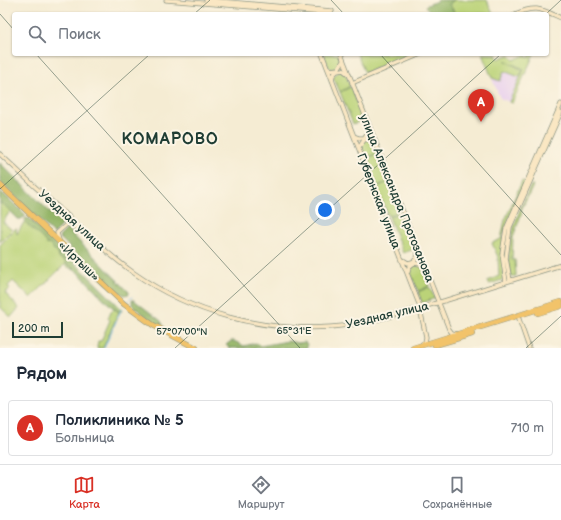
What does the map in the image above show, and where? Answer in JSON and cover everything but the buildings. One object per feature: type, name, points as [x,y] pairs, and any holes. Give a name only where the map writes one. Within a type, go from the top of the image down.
[{"type":"highway","name":"«Иртыш»","points":[[0,187],[124,304],[163,331]]},
{"type":"highway","name":"«Иртыш»","points":[[0,187],[110,294],[156,329],[190,348]]},
{"type":"highway","points":[[415,347],[561,302]]},
{"type":"highway","points":[[425,348],[561,306]]},
{"type":"highway","points":[[163,331],[196,348]]},
{"type":"highway","points":[[163,331],[200,348]]},
{"type":"street","points":[[166,0],[302,9],[324,12],[331,11]]},
{"type":"street","points":[[206,0],[249,5]]},
{"type":"street","points":[[520,12],[529,8],[538,8],[547,12]]},
{"type":"street","points":[[549,13],[561,18]]},
{"type":"street","name":"Губернская улица","points":[[323,56],[408,273],[420,308],[426,340],[415,347]]},
{"type":"street","name":"улица Александра Протозанова","points":[[342,56],[369,129],[449,329],[452,333],[460,334]]},
{"type":"street","points":[[352,83],[417,56]]},
{"type":"street","points":[[326,66],[331,70],[338,69],[343,59]]},
{"type":"street","points":[[332,81],[333,75],[337,71],[343,70],[349,74]]},
{"type":"street","points":[[508,281],[502,254],[506,230],[561,104]]},
{"type":"street","points":[[508,281],[506,258],[510,227],[561,112]]},
{"type":"street","points":[[353,135],[358,138],[364,138],[369,134],[369,129]]},
{"type":"street","points":[[358,148],[360,143],[365,139],[374,141]]},
{"type":"street","name":"Уездная улица","points":[[0,154],[126,268],[155,286],[190,304],[232,318],[293,328],[324,327],[369,321],[420,308],[561,265]]},
{"type":"street","points":[[71,253],[58,237],[57,233],[61,228],[65,225],[72,225],[89,236]]},
{"type":"street","points":[[402,259],[408,263],[414,262],[418,258],[418,252]]},
{"type":"street","points":[[408,273],[409,266],[414,263],[420,264],[425,268]]},
{"type":"street","points":[[519,319],[529,348]]},
{"type":"shaded area","points":[[506,61],[524,69],[509,102],[500,98],[488,69]]},
{"type":"green space","points":[[439,0],[454,0],[449,4],[454,12],[430,12],[425,6]]},
{"type":"green space","points":[[454,0],[487,0],[492,12],[454,12],[449,4]]},
{"type":"green space","points":[[325,56],[339,56],[342,63],[338,68],[331,69],[328,66]]},
{"type":"green space","points":[[358,56],[405,56],[365,73]]},
{"type":"green space","points":[[483,56],[497,56],[498,59],[510,56],[514,60],[523,56],[529,58],[530,56],[533,56],[512,103],[509,102],[524,69],[505,61],[523,70],[519,77],[504,71],[500,81],[492,78]]},
{"type":"green space","points":[[339,71],[345,72],[350,86],[340,92],[333,77]]},
{"type":"green space","points":[[351,87],[363,120],[353,124],[340,92]]},
{"type":"green space","points":[[364,140],[372,140],[377,153],[365,158],[360,145]]},
{"type":"green space","points":[[377,154],[388,182],[377,186],[366,159]]},
{"type":"green space","points":[[0,163],[62,224],[54,234],[0,182]]},
{"type":"green space","points":[[522,181],[525,182],[516,199],[503,236],[504,277],[502,280],[489,284],[488,281],[499,276],[498,257],[492,243],[501,239],[505,220]]},
{"type":"green space","points":[[388,182],[399,211],[388,216],[377,187]]},
{"type":"green space","points":[[531,185],[533,186],[521,210],[522,212],[513,237],[512,260],[515,260],[516,276],[511,276],[509,264],[510,240],[521,207]]},
{"type":"green space","points":[[0,191],[26,216],[18,219],[3,204],[0,204]]},
{"type":"green space","points":[[0,192],[14,205],[3,222],[12,230],[0,242]]},
{"type":"green space","points":[[400,212],[414,249],[403,253],[389,217]]},
{"type":"green space","points":[[26,218],[30,219],[120,307],[122,311],[119,312],[113,308],[77,271],[66,264],[64,260],[59,258],[58,254],[49,244],[47,245],[43,239],[30,228],[24,220]]},
{"type":"green space","points":[[26,219],[76,271],[64,265],[31,298],[13,281],[8,286],[10,289],[5,293],[19,308],[11,317],[0,307],[0,245],[16,228],[17,234]]},
{"type":"green space","points":[[67,229],[129,292],[129,294],[124,295],[110,287],[59,237]]},
{"type":"green space","points":[[417,263],[424,268],[423,270],[429,286],[418,291],[409,269]]},
{"type":"green space","points":[[429,287],[435,298],[422,303],[418,292]]},
{"type":"green space","points":[[132,300],[161,321],[163,325],[152,320],[139,311],[132,305]]},
{"type":"green space","points":[[114,309],[119,312],[103,348],[97,348],[98,341],[101,341],[110,320],[108,318],[111,311]]},
{"type":"green space","points":[[231,341],[244,346],[256,343],[260,346],[288,341],[298,343],[305,342],[307,344],[307,348],[229,348],[226,345]]},
{"type":"waterway","points":[[126,303],[132,297]]},
{"type":"waterway","points":[[104,348],[122,308]]},
{"type":"place","name":"Поликлиника № 5","points":[[481,122]]},
{"type":"district","name":"КОМАРОВО","points":[[170,138]]}]
